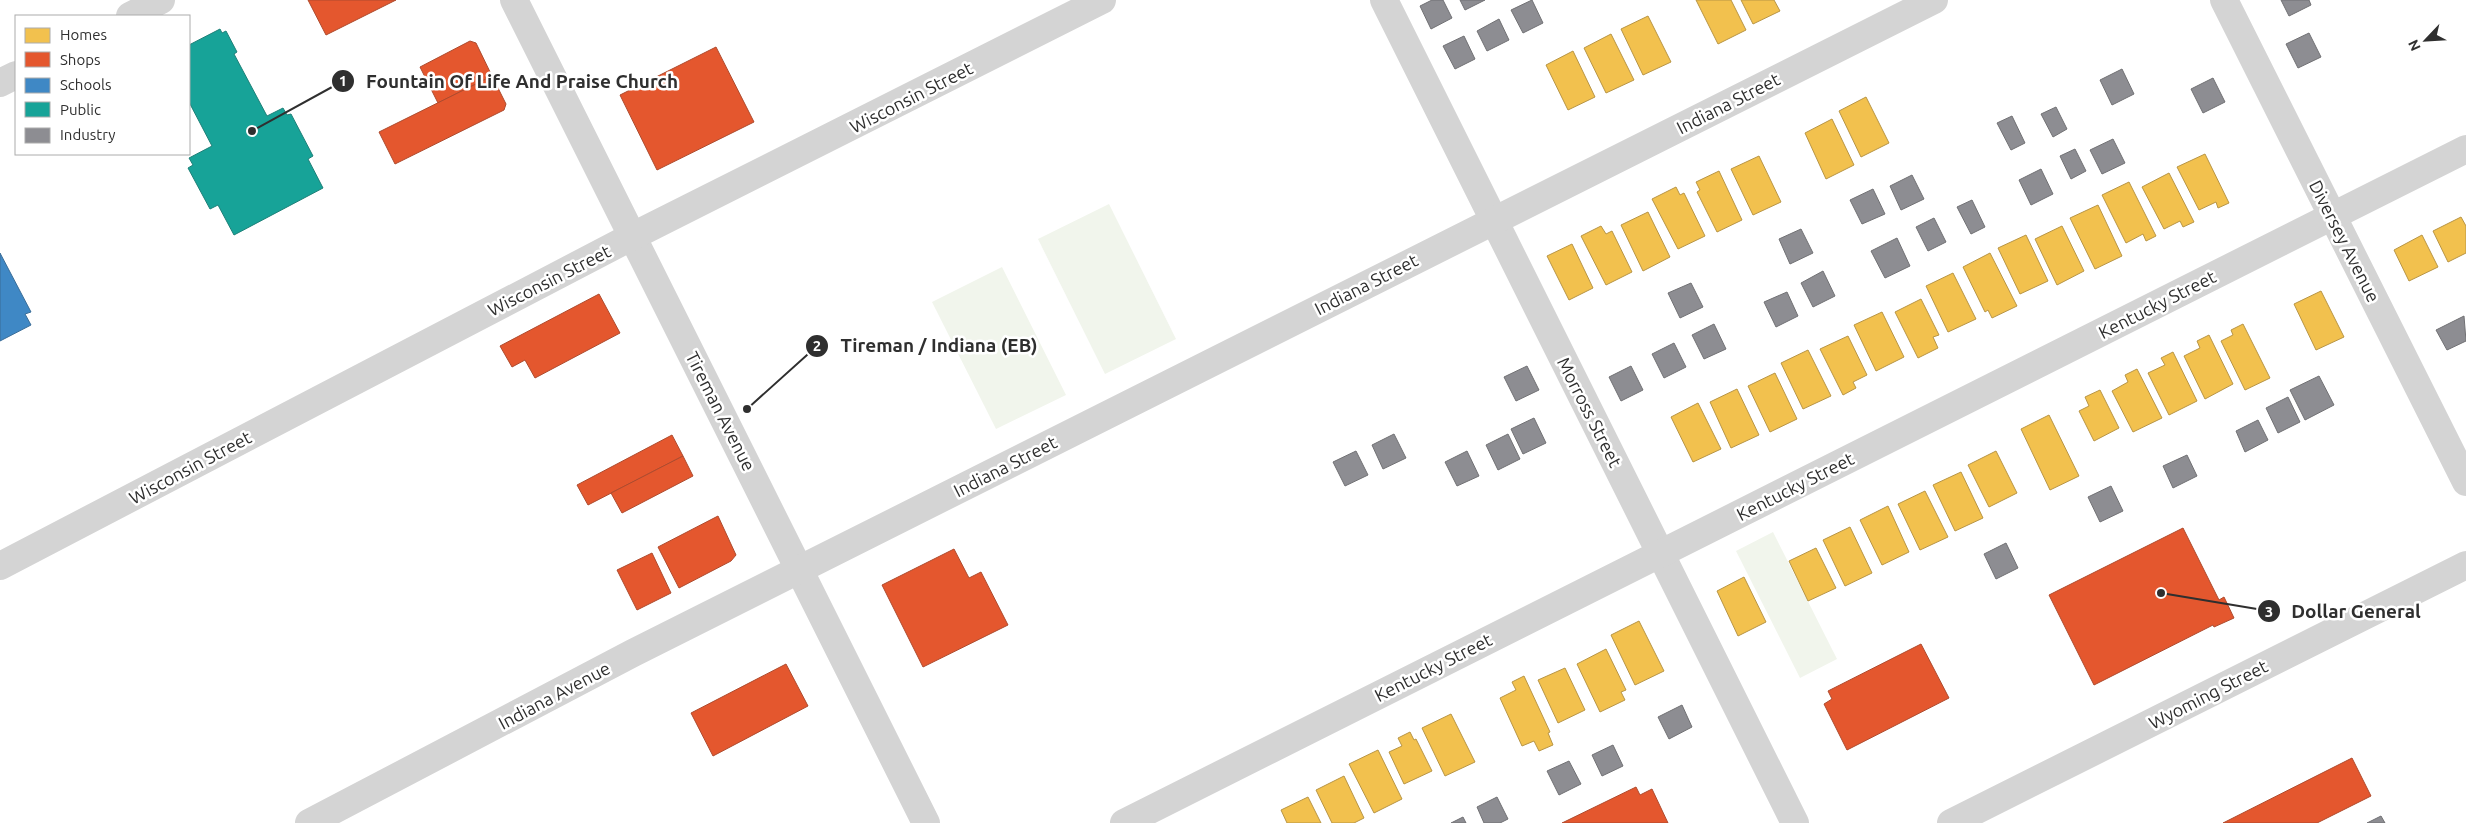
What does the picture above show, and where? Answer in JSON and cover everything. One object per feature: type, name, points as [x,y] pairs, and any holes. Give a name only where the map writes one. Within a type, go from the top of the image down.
[{"type":"street","points":[[132,15],[161,0]]},
{"type":"street","name":"Tireman Avenue","points":[[514,0],[926,823]]},
{"type":"street","name":"Wisconsin Street","points":[[0,566],[633,236],[1102,0]]},
{"type":"street","name":"Morross Street","points":[[1384,0],[1796,823]]},
{"type":"street","name":"Indiana Street","points":[[799,570],[1934,0]]},
{"type":"street","name":"Diversey Avenue","points":[[2224,0],[2466,482]]},
{"type":"street","points":[[0,84],[15,76]]},
{"type":"street","name":"Kentucky Street","points":[[1124,823],[2466,149]]},
{"type":"street","name":"Wyoming Street","points":[[1951,823],[2466,565]]},
{"type":"street","name":"Indiana Avenue","points":[[309,823],[624,658],[799,570]]},
{"type":"shaded area","points":[[1109,204],[1176,339],[1105,374],[1038,239]]},
{"type":"shaded area","points":[[1002,267],[1066,395],[996,429],[932,302]]},
{"type":"shaded area","points":[[1773,532],[1837,659],[1800,678],[1736,551]]},
{"type":"building: Homes","points":[[1696,0],[1731,0],[1746,30],[1718,44]]},
{"type":"building: Homes","points":[[1741,0],[1774,0],[1780,11],[1753,24]]},
{"type":"building: Homes","points":[[1648,16],[1671,62],[1643,75],[1621,29]]},
{"type":"building: Homes","points":[[1611,34],[1634,80],[1606,93],[1584,48]]},
{"type":"building: Homes","points":[[1573,51],[1595,97],[1568,110],[1546,65]]},
{"type":"building: Homes","points":[[1866,97],[1889,143],[1861,157],[1839,111]]},
{"type":"building: Homes","points":[[1832,119],[1854,165],[1826,179],[1805,133]]},
{"type":"building: Homes","points":[[2205,154],[2229,203],[2218,208],[2216,202],[2199,210],[2177,167]]},
{"type":"building: Homes","points":[[1759,156],[1781,202],[1753,215],[1731,169]]},
{"type":"building: Homes","points":[[1719,171],[1742,220],[1717,232],[1697,192],[1700,190],[1696,182]]},
{"type":"building: Homes","points":[[2169,173],[2194,222],[2183,227],[2180,221],[2164,229],[2142,187]]},
{"type":"building: Homes","points":[[2129,182],[2156,236],[2146,241],[2143,234],[2126,243],[2102,195]]},
{"type":"building: Homes","points":[[1676,187],[1680,195],[1684,193],[1705,236],[1678,249],[1652,199]]},
{"type":"building: Homes","points":[[2098,205],[2122,256],[2095,269],[2070,218]]},
{"type":"building: Homes","points":[[1648,212],[1670,257],[1643,271],[1621,225]]},
{"type":"building: Homes","points":[[2461,217],[2466,226],[2466,253],[2448,262],[2433,231]]},
{"type":"building: Homes","points":[[1601,226],[1606,234],[1612,231],[1632,272],[1606,285],[1581,236]]},
{"type":"building: Homes","points":[[2062,226],[2084,271],[2057,285],[2035,239]]},
{"type":"building: Homes","points":[[2026,235],[2048,281],[2020,294],[1998,248]]},
{"type":"building: Homes","points":[[2422,235],[2438,267],[2409,281],[2394,250]]},
{"type":"building: Homes","points":[[1572,244],[1593,288],[1569,300],[1547,256]]},
{"type":"building: Homes","points":[[1990,253],[2017,306],[1992,318],[1988,310],[1985,312],[1963,267]]},
{"type":"building: Homes","points":[[1953,273],[1976,319],[1948,332],[1926,286]]},
{"type":"building: Homes","points":[[2321,291],[2344,337],[2316,350],[2294,304]]},
{"type":"building: Homes","points":[[1921,299],[1939,335],[1933,337],[1938,348],[1918,358],[1895,312]]},
{"type":"building: Homes","points":[[1882,312],[1904,357],[1876,371],[1854,325]]},
{"type":"building: Homes","points":[[2243,324],[2270,378],[2245,390],[2221,341],[2233,335],[2231,330]]},
{"type":"building: Homes","points":[[2209,335],[2233,384],[2205,399],[2184,356],[2200,348],[2197,341]]},
{"type":"building: Homes","points":[[1848,336],[1867,375],[1853,382],[1856,388],[1843,395],[1820,349]]},
{"type":"building: Homes","points":[[1808,350],[1831,396],[1803,409],[1781,363]]},
{"type":"building: Homes","points":[[2173,352],[2197,401],[2169,415],[2148,373],[2165,365],[2161,358]]},
{"type":"building: Homes","points":[[2137,369],[2162,418],[2133,432],[2112,391],[2128,382],[2125,375]]},
{"type":"building: Homes","points":[[1775,373],[1797,419],[1770,432],[1748,386]]},
{"type":"building: Homes","points":[[1737,389],[1759,435],[1731,448],[1710,402]]},
{"type":"building: Homes","points":[[2100,390],[2119,428],[2094,441],[2079,411],[2089,406],[2085,397]]},
{"type":"building: Homes","points":[[1698,403],[1721,449],[1693,462],[1671,417]]},
{"type":"building: Homes","points":[[2049,415],[2079,476],[2050,490],[2021,429]]},
{"type":"building: Homes","points":[[1996,451],[2017,493],[1989,507],[1968,465]]},
{"type":"building: Homes","points":[[1961,472],[1983,518],[1955,531],[1933,485]]},
{"type":"building: Homes","points":[[1925,491],[1948,537],[1920,550],[1898,504]]},
{"type":"building: Homes","points":[[1888,506],[1909,552],[1882,565],[1860,520]]},
{"type":"building: Homes","points":[[1850,527],[1872,573],[1845,586],[1823,540]]},
{"type":"building: Homes","points":[[1816,548],[1836,588],[1808,601],[1789,561]]},
{"type":"building: Homes","points":[[1744,577],[1766,622],[1738,636],[1717,591]]},
{"type":"building: Homes","points":[[1639,621],[1664,671],[1635,685],[1611,635]]},
{"type":"building: Homes","points":[[1606,649],[1626,690],[1621,692],[1625,700],[1600,712],[1577,664]]},
{"type":"building: Homes","points":[[1565,668],[1585,710],[1558,723],[1538,680]]},
{"type":"building: Homes","points":[[1524,676],[1550,732],[1548,733],[1553,745],[1539,751],[1534,741],[1522,746],[1500,698],[1516,690],[1512,682]]},
{"type":"building: Homes","points":[[1451,714],[1475,762],[1445,776],[1422,728]]},
{"type":"building: Homes","points":[[1410,732],[1414,740],[1416,739],[1432,771],[1404,784],[1389,752],[1402,746],[1398,738]]},
{"type":"building: Homes","points":[[1378,750],[1402,799],[1374,813],[1349,764]]},
{"type":"building: Homes","points":[[1344,776],[1364,818],[1354,823],[1332,823],[1316,790]]},
{"type":"building: Homes","points":[[1308,797],[1321,823],[1287,823],[1281,810]]},
{"type":"building: Shops","points":[[308,0],[396,0],[326,35]]},
{"type":"building: Shops","points":[[470,41],[476,43],[492,76],[438,103],[420,67]]},
{"type":"building: Shops","points":[[716,47],[754,122],[657,170],[620,95]]},
{"type":"building: Shops","points":[[492,76],[506,104],[504,110],[395,164],[379,132]]},
{"type":"building: Shops","points":[[599,294],[620,333],[535,378],[525,360],[512,367],[500,346]]},
{"type":"building: Shops","points":[[672,435],[683,456],[588,505],[577,485]]},
{"type":"building: Shops","points":[[683,456],[693,476],[622,513],[611,493]]},
{"type":"building: Shops","points":[[718,516],[736,555],[731,561],[679,588],[658,547]]},
{"type":"building: Shops","points":[[2183,528],[2219,600],[2224,597],[2234,618],[2214,627],[2213,625],[2094,685],[2049,595]]},
{"type":"building: Shops","points":[[954,549],[969,578],[981,572],[1008,625],[923,667],[882,585]]},
{"type":"building: Shops","points":[[652,553],[671,593],[637,610],[617,570]]},
{"type":"building: Shops","points":[[1921,644],[1949,698],[1847,750],[1824,704],[1832,699],[1828,691]]},
{"type":"building: Shops","points":[[786,664],[808,706],[713,756],[691,713]]},
{"type":"building: Shops","points":[[2352,758],[2371,796],[2317,823],[2223,823]]},
{"type":"building: Shops","points":[[1636,787],[1640,795],[1652,789],[1668,823],[1562,823]]},
{"type":"building: Schools","points":[[0,253],[31,312],[25,314],[31,325],[0,341]]},
{"type":"building: Public","points":[[220,29],[222,33],[226,31],[237,52],[234,54],[267,116],[283,108],[287,115],[291,114],[313,156],[308,159],[323,188],[234,235],[218,205],[210,209],[188,168],[193,165],[189,158],[212,146],[190,104],[190,44]]},
{"type":"building: Industry","points":[[1432,0],[1443,0],[1452,18],[1431,29],[1420,6]]},
{"type":"building: Industry","points":[[1460,0],[1485,0],[1465,10]]},
{"type":"building: Industry","points":[[1532,0],[1543,23],[1523,33],[1511,10]]},
{"type":"building: Industry","points":[[2281,0],[2309,0],[2311,5],[2289,16]]},
{"type":"building: Industry","points":[[1499,19],[1509,40],[1487,51],[1477,31]]},
{"type":"building: Industry","points":[[2309,33],[2321,57],[2298,68],[2286,44]]},
{"type":"building: Industry","points":[[1464,36],[1475,59],[1455,69],[1443,46]]},
{"type":"building: Industry","points":[[2122,69],[2134,94],[2112,105],[2100,80]]},
{"type":"building: Industry","points":[[2213,78],[2225,102],[2203,113],[2191,89]]},
{"type":"building: Industry","points":[[2056,107],[2067,129],[2053,137],[2041,114]]},
{"type":"building: Industry","points":[[2012,116],[2025,143],[2011,150],[1997,123]]},
{"type":"building: Industry","points":[[2113,139],[2125,163],[2102,174],[2090,150]]},
{"type":"building: Industry","points":[[2075,149],[2086,171],[2071,179],[2060,156]]},
{"type":"building: Industry","points":[[2041,169],[2053,194],[2031,205],[2019,180]]},
{"type":"building: Industry","points":[[1912,175],[1924,199],[1901,210],[1890,186]]},
{"type":"building: Industry","points":[[1873,189],[1885,214],[1862,224],[1850,200]]},
{"type":"building: Industry","points":[[1972,200],[1985,227],[1971,234],[1957,207]]},
{"type":"building: Industry","points":[[1934,218],[1946,242],[1928,251],[1916,227]]},
{"type":"building: Industry","points":[[1801,229],[1813,253],[1790,264],[1779,239]]},
{"type":"building: Industry","points":[[1897,238],[1910,266],[1885,278],[1871,251]]},
{"type":"building: Industry","points":[[1823,271],[1835,296],[1813,307],[1801,283]]},
{"type":"building: Industry","points":[[1691,283],[1703,307],[1680,318],[1668,293]]},
{"type":"building: Industry","points":[[1787,292],[1798,316],[1776,327],[1764,302]]},
{"type":"building: Industry","points":[[2464,316],[2466,341],[2447,350],[2436,330]]},
{"type":"building: Industry","points":[[1714,324],[1726,349],[1704,359],[1692,335]]},
{"type":"building: Industry","points":[[1674,343],[1686,367],[1664,378],[1652,354]]},
{"type":"building: Industry","points":[[1527,366],[1539,390],[1516,401],[1504,377]]},
{"type":"building: Industry","points":[[1631,366],[1643,390],[1621,401],[1609,377]]},
{"type":"building: Industry","points":[[2319,376],[2334,405],[2305,420],[2290,390]]},
{"type":"building: Industry","points":[[2288,397],[2300,422],[2278,433],[2266,408]]},
{"type":"building: Industry","points":[[1534,418],[1546,443],[1523,454],[1511,429]]},
{"type":"building: Industry","points":[[2258,420],[2268,440],[2245,452],[2236,431]]},
{"type":"building: Industry","points":[[1394,434],[1406,458],[1383,469],[1372,445]]},
{"type":"building: Industry","points":[[1508,434],[1520,459],[1498,470],[1486,445]]},
{"type":"building: Industry","points":[[1356,451],[1368,475],[1345,486],[1333,462]]},
{"type":"building: Industry","points":[[1467,451],[1479,476],[1457,486],[1445,462]]},
{"type":"building: Industry","points":[[2187,455],[2197,476],[2173,488],[2163,466]]},
{"type":"building: Industry","points":[[2111,486],[2123,511],[2100,522],[2088,497]]},
{"type":"building: Industry","points":[[2006,543],[2018,568],[1996,579],[1984,554]]},
{"type":"building: Industry","points":[[1682,705],[1692,727],[1669,739],[1658,717]]},
{"type":"building: Industry","points":[[1613,745],[1623,766],[1602,776],[1592,755]]},
{"type":"building: Industry","points":[[1569,761],[1581,784],[1559,795],[1547,771]]},
{"type":"building: Industry","points":[[1497,797],[1508,819],[1500,823],[1484,823],[1477,807]]},
{"type":"building: Industry","points":[[2381,816],[2385,823],[2367,823]]},
{"type":"building: Industry","points":[[1463,817],[1466,823],[1451,823]]},
{"type":"place","name":"Fountain Of Life And Praise Church","points":[[252,131]]},
{"type":"place","name":"Tireman / Indiana (EB)","points":[[747,409]]},
{"type":"place","name":"Dollar General","points":[[2161,593]]}]
